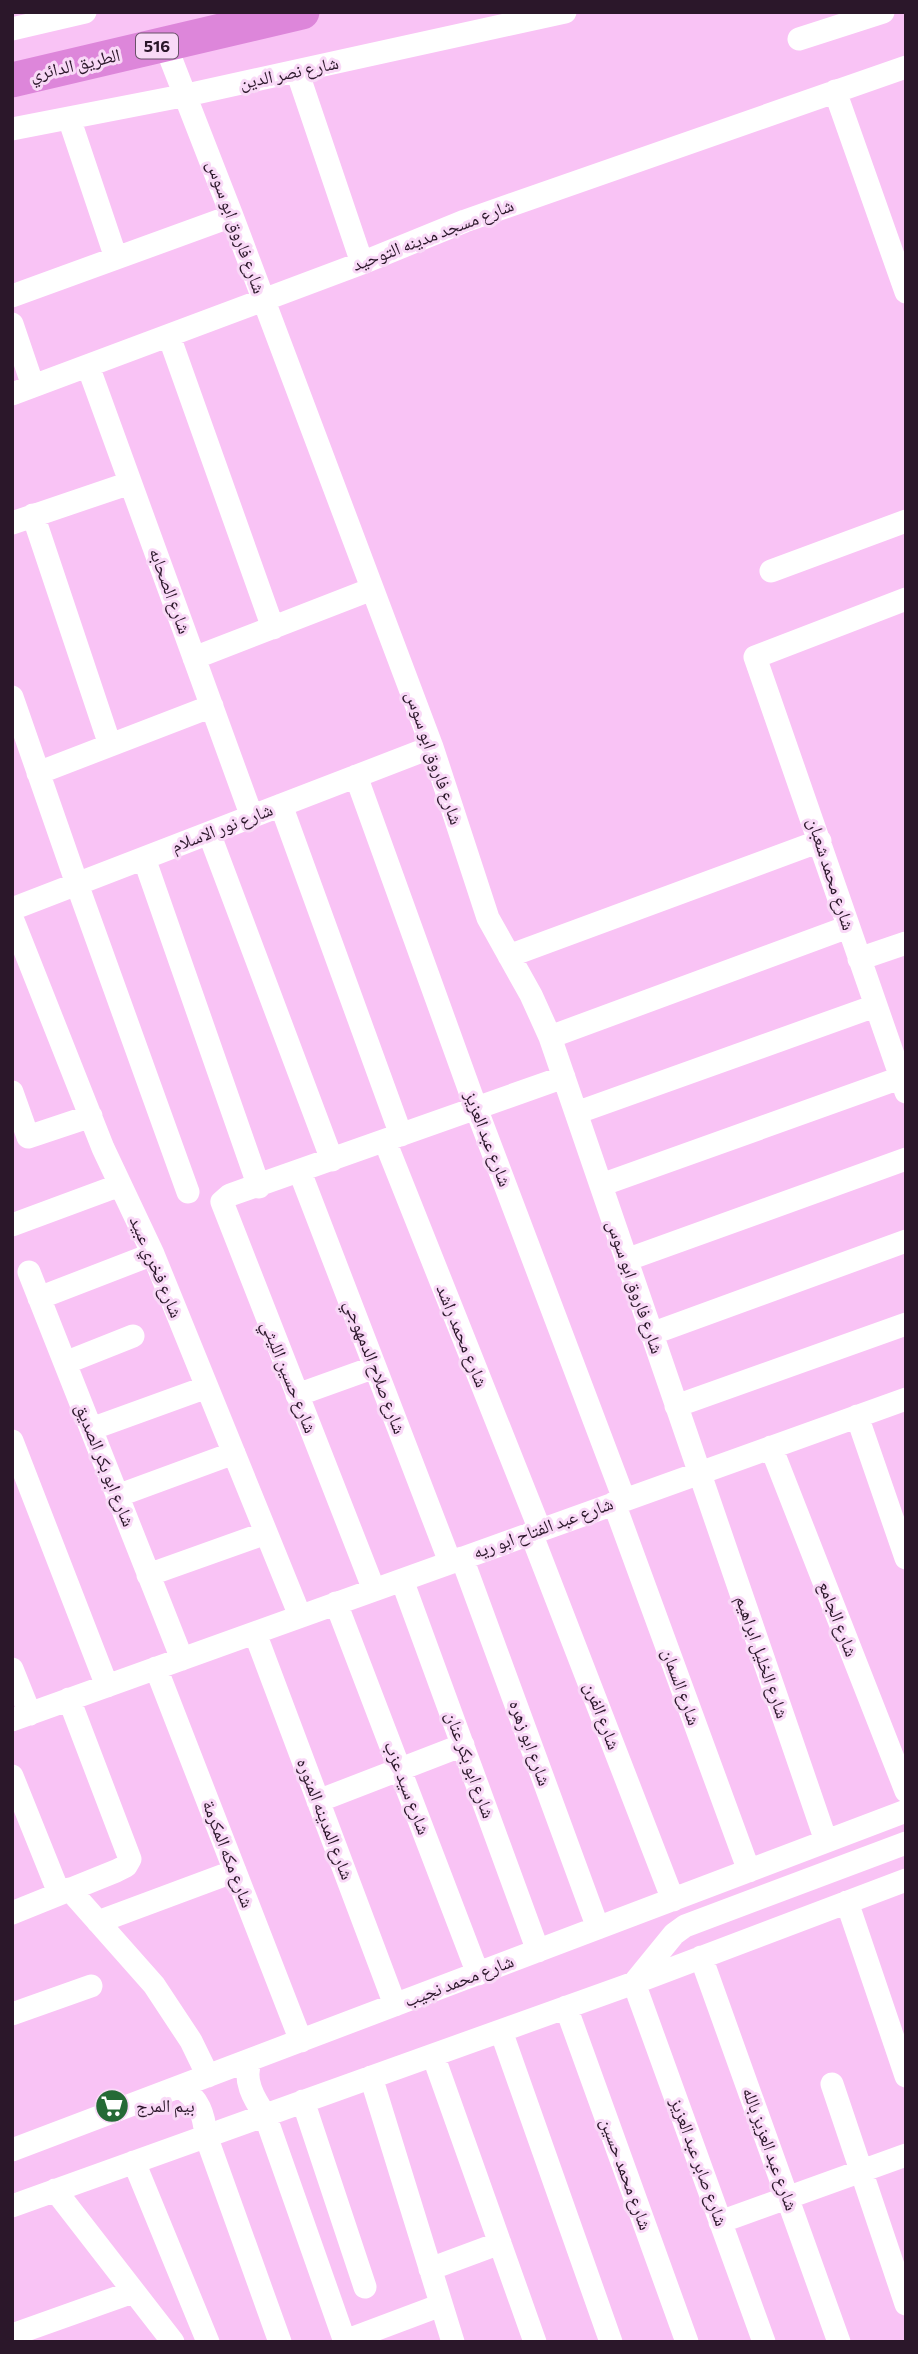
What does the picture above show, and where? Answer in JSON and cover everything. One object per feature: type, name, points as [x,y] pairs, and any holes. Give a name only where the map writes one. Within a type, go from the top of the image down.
[{"type":"highway","name":"الطريق الدائري","points":[[12,80],[302,12]]},
{"type":"street","points":[[12,29],[85,12]]},
{"type":"street","name":"شارع نصر الدين","points":[[12,129],[187,95],[565,12]]},
{"type":"street","points":[[799,39],[883,12]]},
{"type":"street","name":"شارع فاروق ابو سوس","points":[[165,44],[187,95],[432,747],[488,918],[531,995],[550,1037],[699,1472]]},
{"type":"street","name":"شارع مسجد مدينه التوحيد","points":[[23,390],[264,301],[465,221],[906,67]]},
{"type":"street","points":[[297,71],[362,263]]},
{"type":"street","points":[[835,91],[906,292]]},
{"type":"street","points":[[69,118],[116,258]]},
{"type":"street","points":[[12,296],[232,216]]},
{"type":"street","points":[[12,324],[23,390]]},
{"type":"street","points":[[169,336],[273,628]]},
{"type":"street","name":"شارع الصحابه","points":[[88,366],[252,817]]},
{"type":"street","points":[[110,745],[23,519],[130,483]]},
{"type":"street","points":[[771,571],[906,521]]},
{"type":"street","points":[[194,658],[372,589]]},
{"type":"street","name":"شارع محمد شعبان","points":[[903,1085],[755,657],[906,599]]},
{"type":"street","points":[[12,697],[188,1192]]},
{"type":"street","points":[[38,773],[212,706]]},
{"type":"street","name":"شارع نور الاسلام","points":[[12,909],[432,747]]},
{"type":"street","name":"شارع عبد العزيز","points":[[356,776],[619,1501]]},
{"type":"street","name":"شارع محمد راشد","points":[[281,805],[393,1138],[535,1531]]},
{"type":"street","points":[[209,833],[332,1160]]},
{"type":"street","points":[[509,956],[820,841]]},
{"type":"street","points":[[144,858],[259,1187],[564,1077]]},
{"type":"street","name":"شارع فخري عبيد","points":[[12,918],[91,1116],[153,1254],[300,1616]]},
{"type":"street","points":[[550,1037],[848,927]]},
{"type":"street","points":[[859,959],[906,943]]},
{"type":"street","points":[[576,1113],[875,1006]]},
{"type":"street","points":[[601,1185],[903,1085]]},
{"type":"street","points":[[12,1092],[28,1137],[91,1116]]},
{"type":"street","points":[[626,1260],[906,1159]]},
{"type":"street","name":"شارع صلاح الدمهوجي","points":[[300,1172],[375,1367],[456,1560]]},
{"type":"street","points":[[12,1225],[120,1185]]},
{"type":"street","name":"شارع حسين الليثي","points":[[259,1187],[227,1197],[223,1199],[222,1205],[374,1590]]},
{"type":"street","points":[[651,1334],[906,1241]]},
{"type":"street","points":[[39,1298],[153,1254]]},
{"type":"street","name":"شارع ابو بكر الصديق","points":[[29,1272],[181,1659]]},
{"type":"street","points":[[676,1406],[906,1324]]},
{"type":"street","points":[[65,1363],[133,1336]]},
{"type":"street","points":[[297,1395],[375,1367]]},
{"type":"street","points":[[91,1429],[206,1387]]},
{"type":"street","name":"شارع عبد الفتاح ابو ريه","points":[[21,1717],[906,1399]]},
{"type":"street","points":[[857,1416],[906,1559]]},
{"type":"street","points":[[12,1441],[107,1686]]},
{"type":"street","name":"شارع الجامع","points":[[771,1447],[906,1791]]},
{"type":"street","points":[[117,1496],[234,1453]]},
{"type":"street","name":"شارع الخليل ابراهيم","points":[[699,1472],[826,1842]]},
{"type":"street","name":"شارع السمان","points":[[619,1501],[749,1871]]},
{"type":"street","name":"شارع الفرن","points":[[535,1531],[673,1899]]},
{"type":"street","points":[[148,1575],[266,1533]]},
{"type":"street","name":"شارع ابو زهره","points":[[456,1560],[598,1928]]},
{"type":"street","name":"شارع ابو بكر عنان","points":[[402,1580],[538,1951]]},
{"type":"street","name":"شارع سيد عزب","points":[[336,1603],[478,1974]]},
{"type":"street","name":"شارع المدينه المنوره","points":[[255,1633],[395,2005]]},
{"type":"street","name":"شارع مكه المكرمة","points":[[156,1668],[301,2041]]},
{"type":"street","points":[[12,1669],[21,1717]]},
{"type":"street","points":[[12,1913],[126,1866],[130,1859],[69,1699]]},
{"type":"street","points":[[318,1801],[463,1745]]},
{"type":"street","points":[[12,1776],[20,1817],[64,1891],[98,1922],[154,1985],[191,2041],[208,2076]]},
{"type":"street","name":"شارع محمد نجيب","points":[[12,2150],[906,1811]]},
{"type":"street","points":[[634,1983],[674,1934],[685,1926],[906,1843]]},
{"type":"street","points":[[98,1922],[235,1871]]},
{"type":"street","points":[[12,2206],[634,1983],[906,1880]]},
{"type":"street","points":[[847,1902],[902,2052],[906,2076]]},
{"type":"street","name":"شارع عبد العزيز بالله","points":[[701,1957],[839,2342]]},
{"type":"street","name":"شارع صابر عبد العزيز","points":[[634,1983],[764,2342]]},
{"type":"street","points":[[12,2014],[90,1986]]},
{"type":"street","name":"شارع محمد حسين","points":[[566,2007],[687,2342]]},
{"type":"street","points":[[501,2031],[611,2342]]},
{"type":"street","points":[[433,2055],[535,2342]]},
{"type":"street","points":[[251,2060],[247,2067],[252,2092],[265,2115],[345,2341],[441,2305]]},
{"type":"street","points":[[371,2077],[453,2342]]},
{"type":"street","points":[[832,2084],[906,2304]]},
{"type":"street","points":[[180,2087],[190,2093],[205,2121],[206,2136],[280,2342]]},
{"type":"street","points":[[303,2101],[365,2287]]},
{"type":"street","points":[[720,2221],[906,2155]]},
{"type":"street","points":[[134,2162],[208,2342]]},
{"type":"street","points":[[55,2190],[173,2342]]},
{"type":"street","points":[[430,2269],[500,2243]]},
{"type":"street","points":[[12,2335],[133,2292]]},
{"type":"place","name":"بيم المرج","points":[[112,2106]]}]
